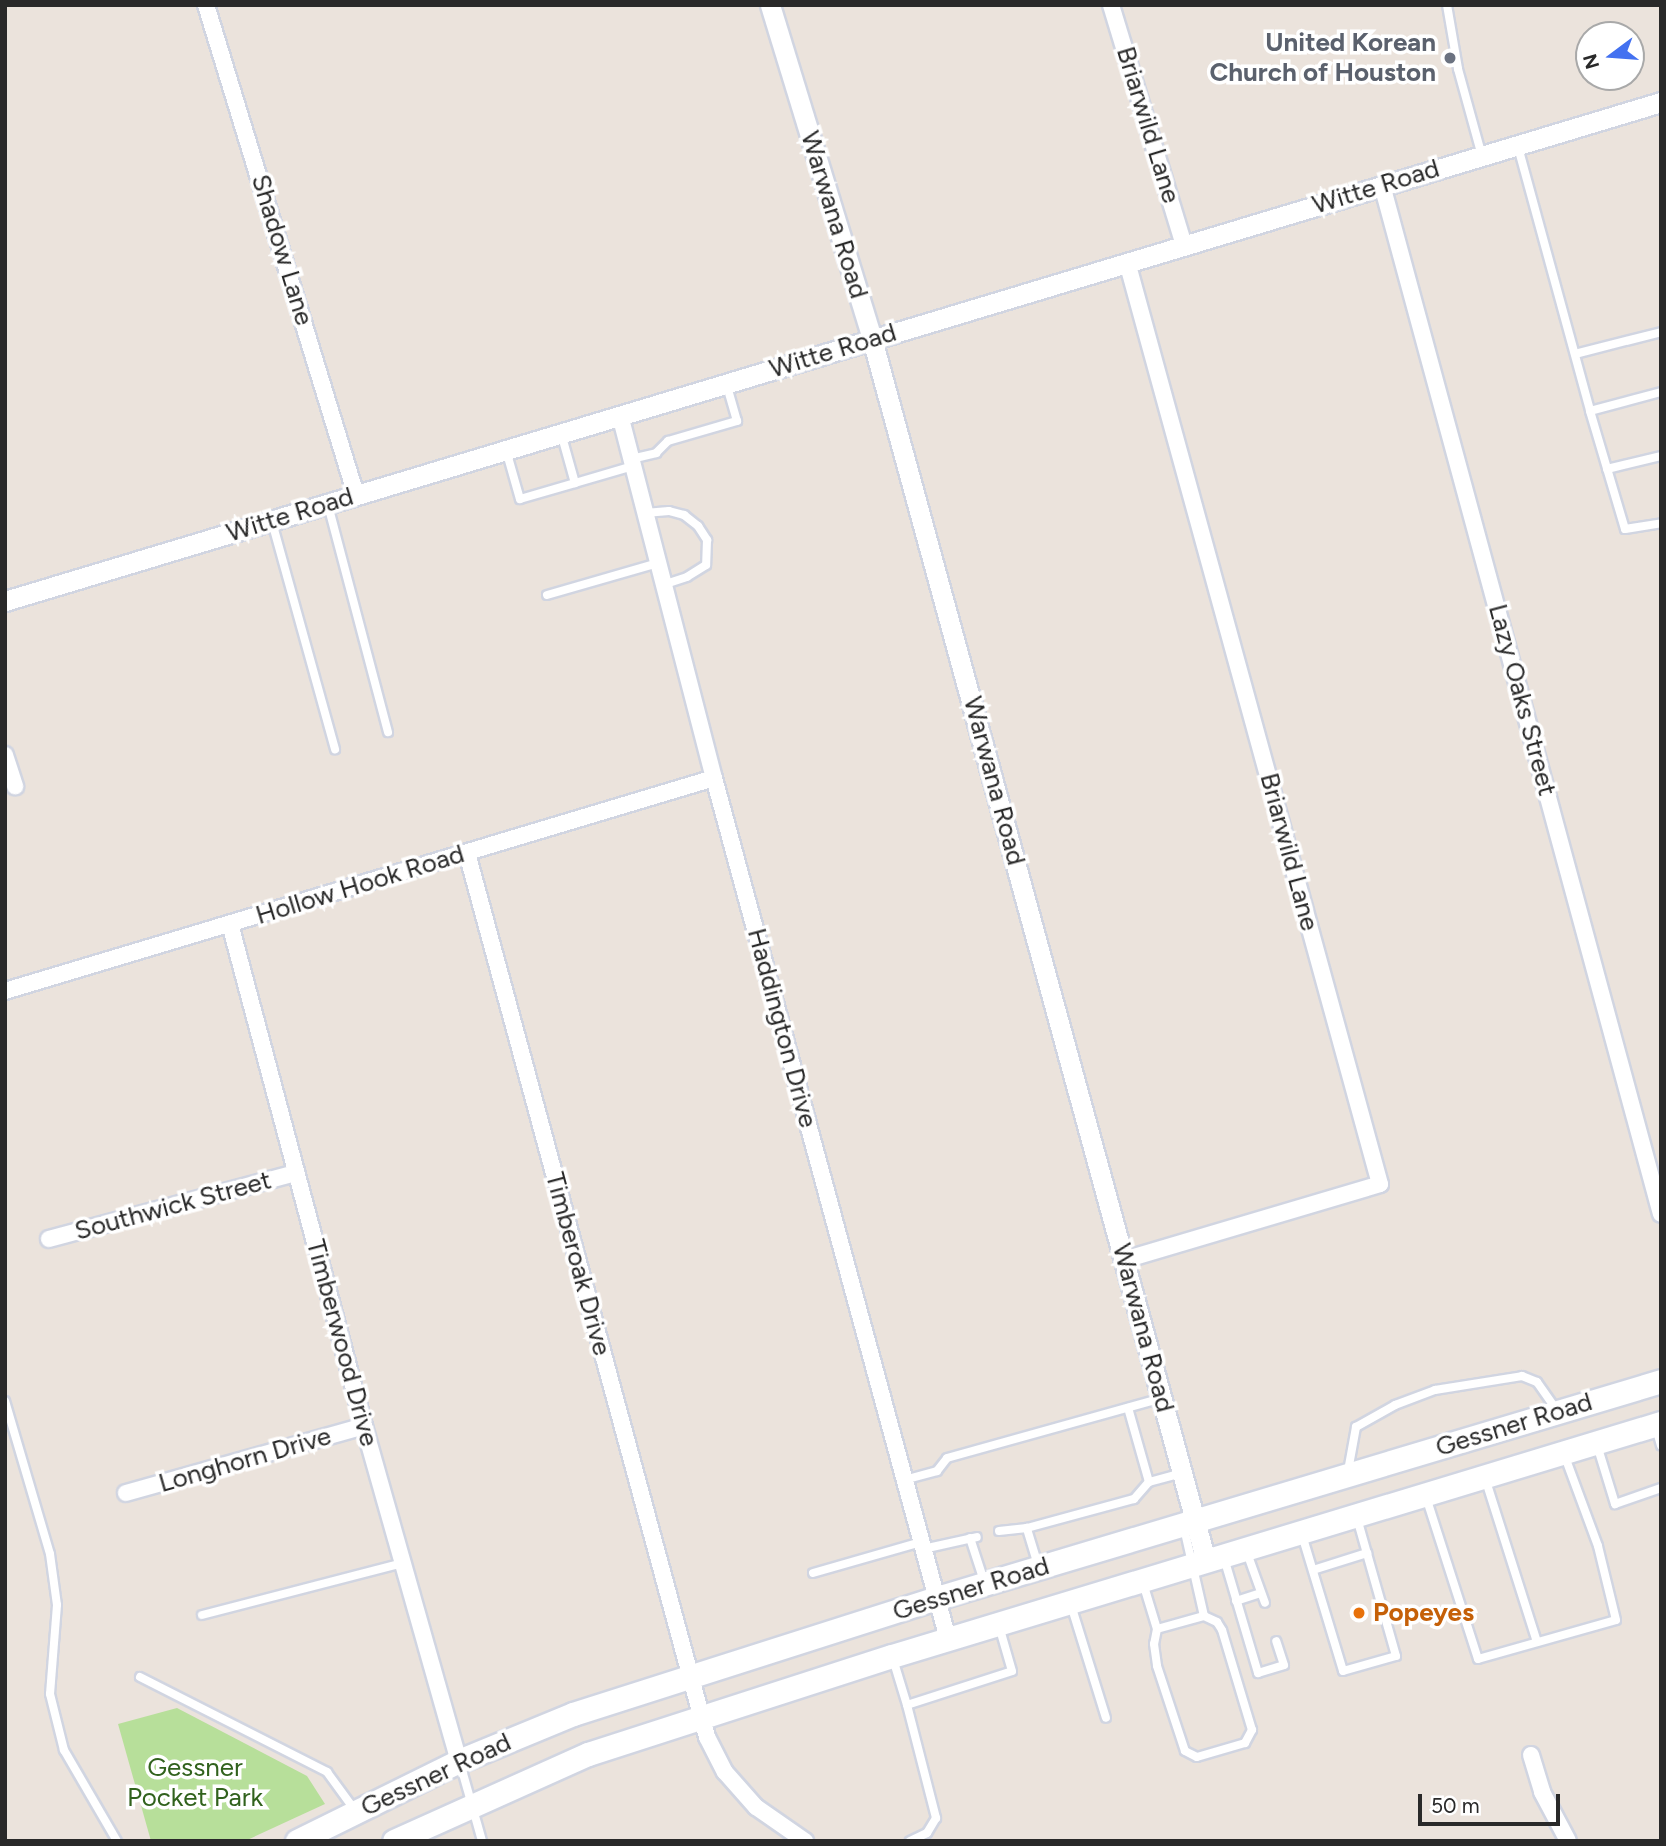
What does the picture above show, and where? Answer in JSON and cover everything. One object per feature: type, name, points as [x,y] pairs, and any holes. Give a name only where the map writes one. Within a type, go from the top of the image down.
[{"type":"main road","name":"Gessner Road","points":[[297,1841],[459,1761],[573,1714],[937,1598],[1661,1381]]},
{"type":"main road","name":"Gessner Road","points":[[394,1841],[471,1804],[589,1754],[701,1717],[892,1656],[1563,1452],[1597,1442],[1659,1431]]},
{"type":"street","name":"Shadow Lane","points":[[206,5],[356,495]]},
{"type":"street","name":"Warwana Road","points":[[770,5],[872,339],[1183,1473],[1190,1524],[1207,1560]]},
{"type":"street","name":"Briarwild Lane","points":[[1111,5],[1184,245]]},
{"type":"street","name":"Witte Road","points":[[5,601],[1661,102]]},
{"type":"street","name":"Lazy Oaks Street","points":[[1382,186],[1661,1214]]},
{"type":"street","name":"Briarwild Lane","points":[[1124,1260],[1380,1184],[1127,262]]},
{"type":"street","name":"Haddington Drive","points":[[620,415],[714,778],[948,1639]]},
{"type":"street","points":[[5,755],[15,786]]},
{"type":"street","name":"Hollow Hook Road","points":[[5,991],[714,778]]},
{"type":"street","name":"Timberoak Drive","points":[[467,853],[707,1737],[725,1772],[757,1807],[805,1841]]},
{"type":"street","name":"Timberwood Drive","points":[[230,924],[364,1426],[459,1761]]},
{"type":"street","name":"Southwick Street","points":[[49,1239],[296,1173]]},
{"type":"street","name":"Longhorn Drive","points":[[126,1493],[364,1426]]},
{"type":"street","points":[[1531,1755],[1542,1792],[1568,1841]]},
{"type":"lane","points":[[1447,5],[1458,69],[1482,156]]},
{"type":"lane","points":[[1518,145],[1625,529],[1661,523]]},
{"type":"lane","points":[[1575,354],[1661,332]]},
{"type":"lane","points":[[506,450],[520,499],[575,483],[656,453],[667,441],[737,421],[726,383]]},
{"type":"lane","points":[[1590,411],[1661,392]]},
{"type":"lane","points":[[561,433],[575,483]]},
{"type":"lane","points":[[1607,469],[1661,456]]},
{"type":"lane","points":[[327,503],[388,732]]},
{"type":"lane","points":[[645,513],[669,510],[684,515],[698,526],[706,540],[706,565],[687,577],[663,584]]},
{"type":"lane","points":[[272,520],[335,749]]},
{"type":"lane","points":[[547,595],[658,563]]},
{"type":"lane","points":[[1348,1476],[1356,1427],[1395,1405],[1435,1390],[1522,1376],[1537,1382],[1558,1412]]},
{"type":"lane","points":[[904,1480],[937,1471],[947,1458],[1162,1398]]},
{"type":"lane","points":[[5,1401],[50,1554],[57,1605],[50,1694],[61,1739],[64,1750],[117,1841]]},
{"type":"lane","points":[[1128,1408],[1149,1482]]},
{"type":"lane","points":[[1597,1442],[1615,1504],[1661,1488]]},
{"type":"lane","points":[[1425,1494],[1478,1659],[1616,1620],[1594,1533],[1563,1452]]},
{"type":"lane","points":[[999,1531],[1027,1528],[1134,1499],[1149,1482],[1183,1473]]},
{"type":"lane","points":[[1485,1476],[1537,1643]]},
{"type":"lane","points":[[1301,1532],[1343,1671],[1396,1656],[1356,1515]]},
{"type":"lane","points":[[1027,1528],[1038,1568]]},
{"type":"lane","points":[[813,1573],[922,1546],[974,1538],[985,1584]]},
{"type":"lane","points":[[1246,1548],[1265,1603]]},
{"type":"lane","points":[[1312,1570],[1367,1553]]},
{"type":"lane","points":[[1207,1560],[1237,1601],[1258,1673],[1284,1665],[1276,1641]]},
{"type":"lane","points":[[1204,1616],[1207,1560]]},
{"type":"lane","points":[[202,1615],[403,1563]]},
{"type":"lane","points":[[1142,1580],[1157,1629],[1154,1644],[1157,1666],[1185,1751],[1197,1757],[1245,1743],[1251,1735],[1222,1630],[1217,1622],[1204,1616],[1157,1629]]},
{"type":"lane","points":[[1237,1601],[1261,1593]]},
{"type":"lane","points":[[1070,1602],[1106,1718]]},
{"type":"lane","points":[[907,1704],[1012,1671],[999,1624]]},
{"type":"lane","points":[[892,1656],[936,1818],[927,1833],[910,1841]]},
{"type":"lane","points":[[140,1677],[327,1772],[356,1811]]},
{"type":"lane","points":[[459,1761],[482,1841]]},
{"type":"green space","name":"Gessner Pocket Park","points":[[177,1708],[307,1776],[325,1804],[245,1841],[151,1841],[118,1724]]},
{"type":"place","name":"United Korean Church of Houston","points":[[1450,58]]},
{"type":"place","name":"Popeyes","points":[[1359,1613]]}]
